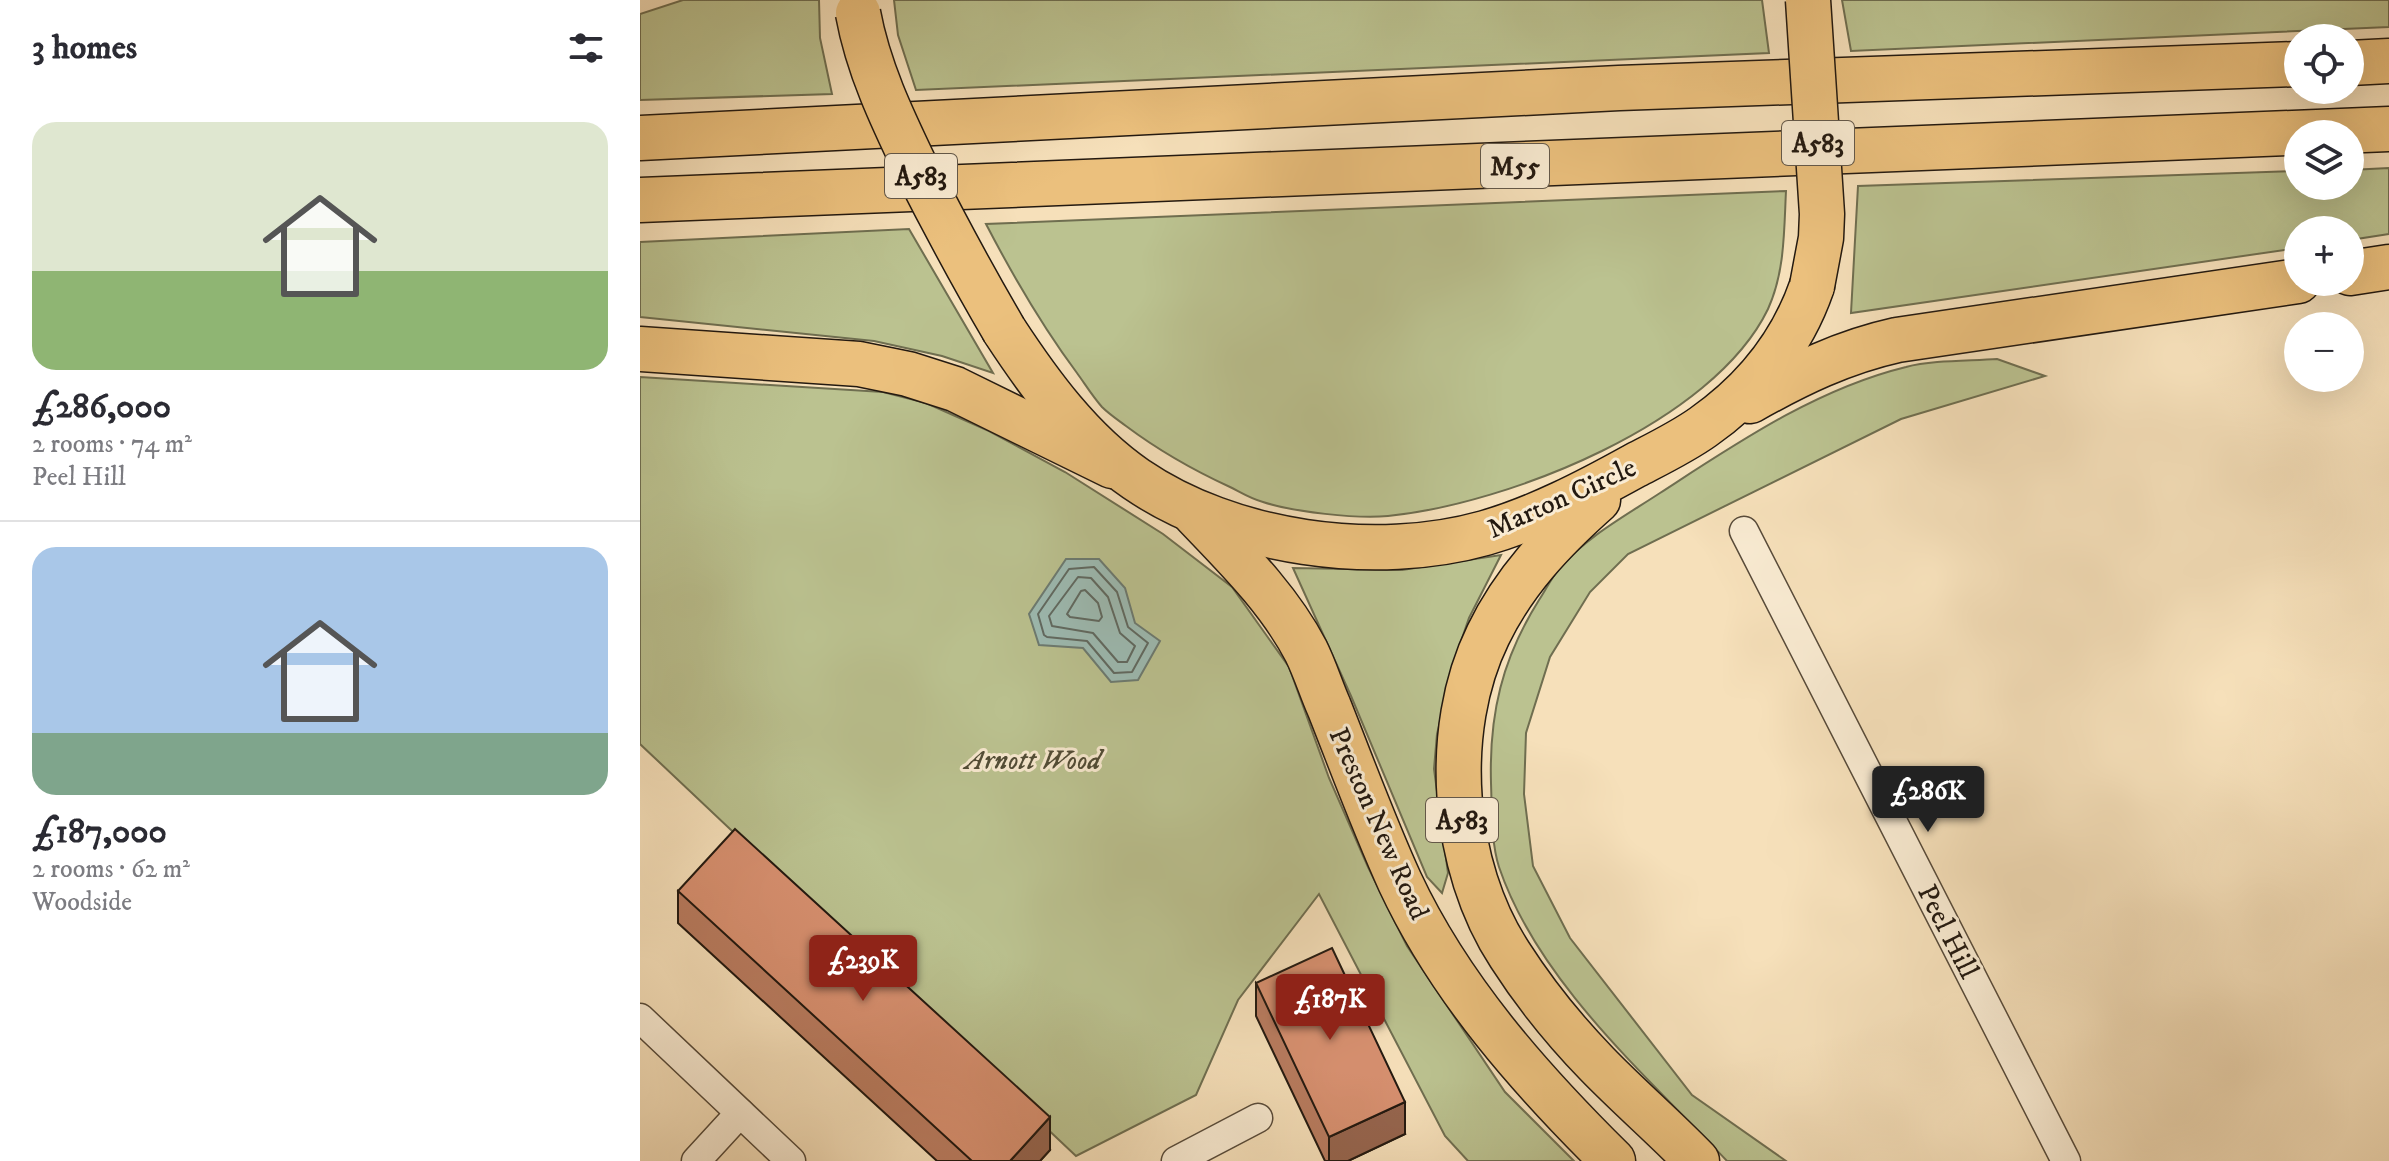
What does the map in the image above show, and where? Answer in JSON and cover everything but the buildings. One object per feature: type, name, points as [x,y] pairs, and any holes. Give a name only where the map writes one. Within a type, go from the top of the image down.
[{"type":"main road","name":"Marton Circle","points":[[858,6],[870,61],[901,137],[943,220],[1028,368],[1084,435],[1135,478],[1193,512],[1264,533],[1325,545],[1378,548],[1434,544],[1486,533],[1545,511],[1598,486],[1702,428],[1744,394],[1774,359],[1793,331],[1812,286],[1819,251],[1822,214],[1808,0]]},
{"type":"main road","points":[[2364,62],[2389,61]]},
{"type":"main road","points":[[640,138],[1619,88],[2284,64]]},
{"type":"main road","name":"M55","points":[[640,200],[2389,129]]},
{"type":"main road","points":[[2364,271],[2389,267]]},
{"type":"main road","points":[[1702,428],[1795,376],[1864,347],[2284,283]]},
{"type":"main road","points":[[640,349],[859,364],[908,374],[955,389],[1135,478]]},
{"type":"main road","name":"A583","points":[[1642,462],[1556,538],[1508,598],[1487,637],[1465,705],[1459,761],[1459,801],[1472,873],[1482,901],[1509,955],[1543,1002],[1597,1064],[1697,1161]]},
{"type":"main road","name":"Preston New Road","points":[[1193,512],[1280,609],[1306,651],[1400,883],[1431,940],[1469,998],[1517,1060],[1613,1161]]},
{"type":"street","name":"Peel Hill","points":[[1744,531],[2066,1161]]},
{"type":"street","points":[[640,1018],[791,1161]]},
{"type":"street","points":[[696,1161],[740,1113]]},
{"type":"street","points":[[1176,1161],[1258,1118]]},
{"type":"green space","points":[[683,0],[819,0],[820,38],[832,94],[640,100],[640,14]]},
{"type":"green space","points":[[894,0],[1762,0],[1769,53],[916,90],[898,35]]},
{"type":"green space","points":[[1842,0],[2389,0],[2389,27],[2284,24],[2284,32],[1851,51]]},
{"type":"green space","points":[[2389,168],[2389,234],[2364,238],[2364,216],[2284,216],[2284,250],[1851,313],[1858,186],[2284,171],[2284,200],[2364,200],[2364,169]]},
{"type":"green space","points":[[1786,191],[1781,266],[1774,295],[1741,350],[1702,388],[1655,421],[1602,451],[1546,475],[1490,495],[1437,508],[1375,517],[1308,512],[1254,499],[1176,459],[1114,417],[1095,399],[1052,337],[1017,282],[986,224]]},
{"type":"green space","points":[[909,229],[993,373],[942,356],[874,341],[640,317],[640,242]]},
{"type":"green space","points":[[1997,359],[2045,376],[1901,419],[1628,554],[1590,592],[1550,657],[1526,733],[1524,794],[1533,866],[1570,938],[1692,1095],[1786,1161],[1727,1161],[1597,1025],[1540,949],[1517,909],[1496,857],[1492,815],[1492,734],[1507,666],[1526,622],[1553,576],[1570,557],[1606,528],[1718,455],[1809,403],[1873,377],[1927,363]]},
{"type":"green space","name":"Arnott Wood","points":[[640,377],[883,392],[926,403],[989,431],[1065,472],[1163,534],[1232,587],[1289,667],[1329,778],[1407,946],[1505,1092],[1574,1161],[1468,1161],[1445,1136],[1319,894],[1238,1000],[1196,1095],[1076,1156],[640,744]]},
{"type":"green space","points":[[1501,555],[1469,618],[1437,734],[1434,769],[1448,873],[1442,893],[1427,877],[1293,568],[1402,570]]},
{"type":"water","points":[[1066,559],[1099,559],[1125,588],[1135,623],[1160,641],[1138,680],[1111,682],[1083,648],[1039,645],[1029,614]]}]
